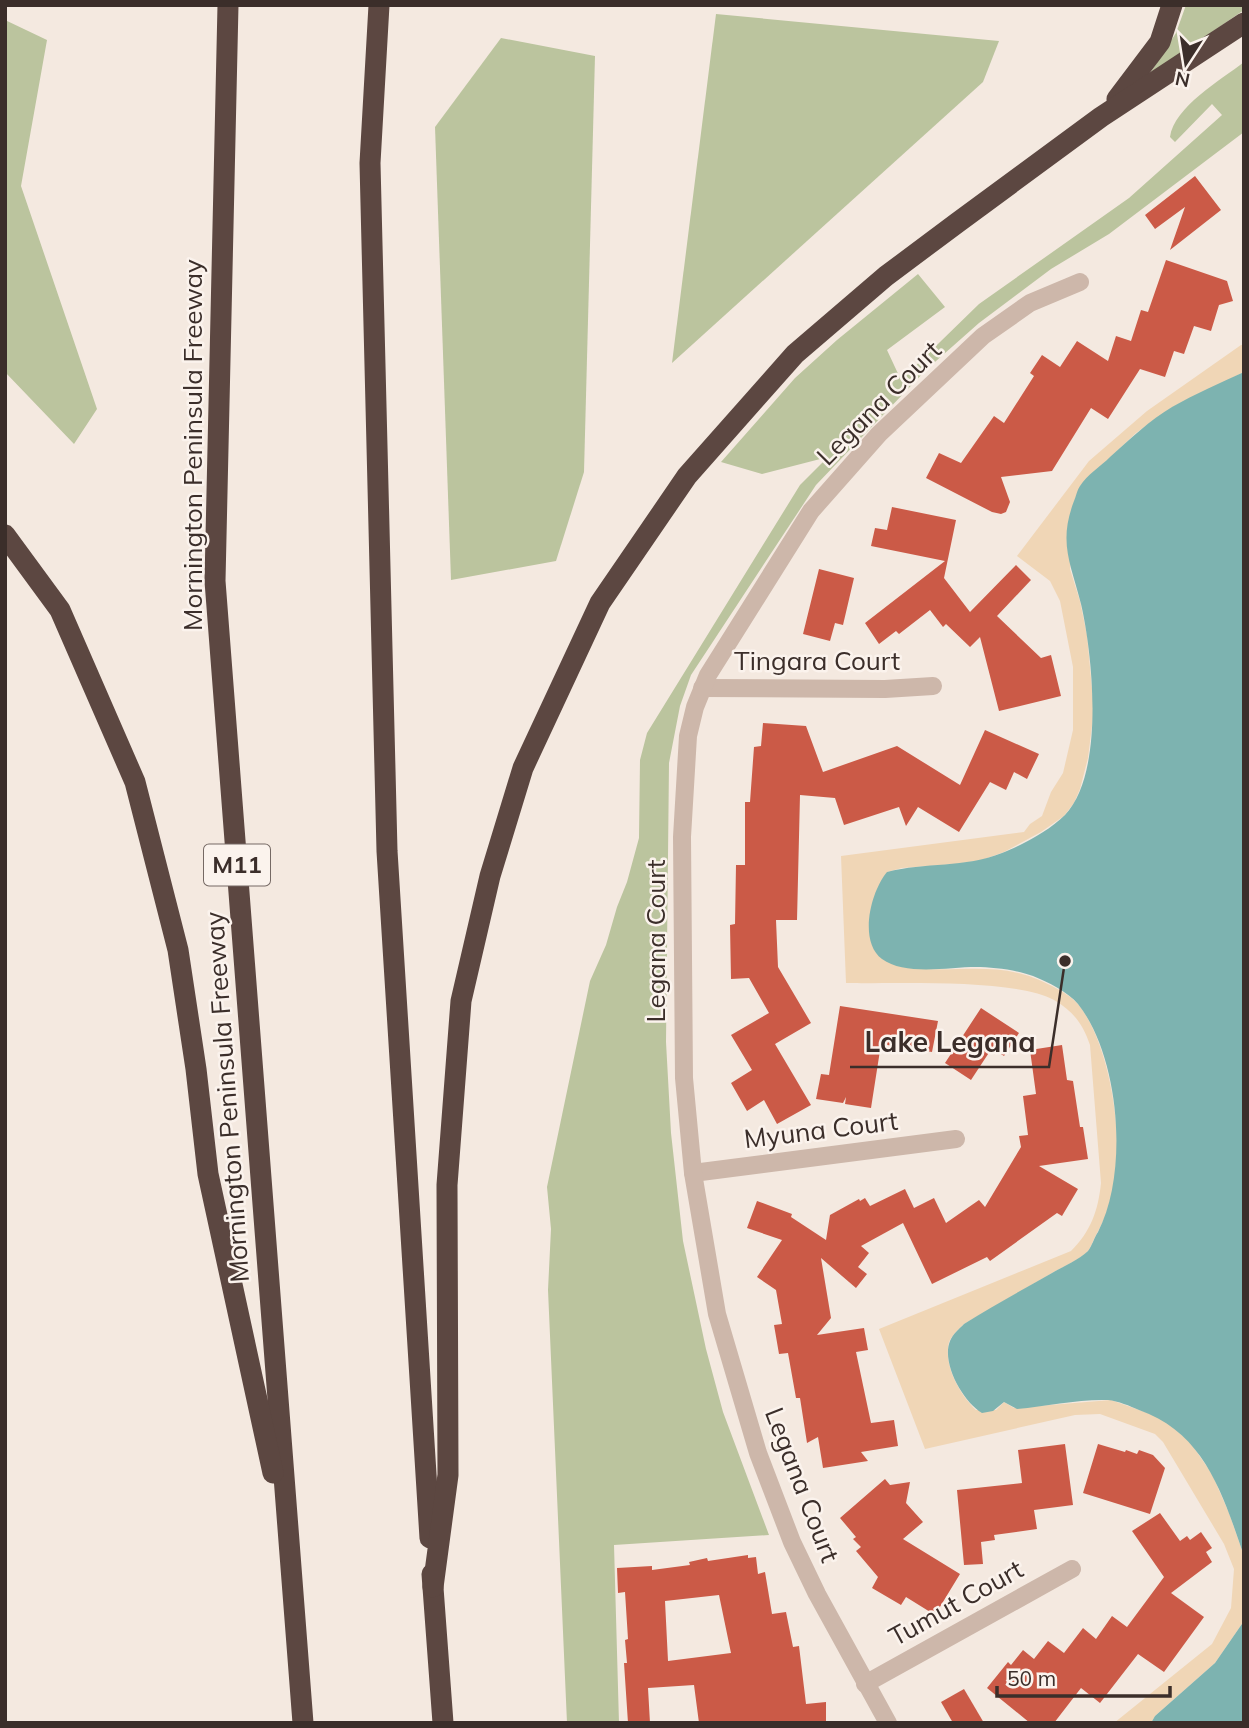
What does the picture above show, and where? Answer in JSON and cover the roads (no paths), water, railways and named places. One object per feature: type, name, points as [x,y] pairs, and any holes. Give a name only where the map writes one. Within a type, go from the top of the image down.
[{"type":"highway","name":"Mornington Peninsula Freeway","points":[[228,5],[215,581],[303,1723]]},
{"type":"highway","points":[[379,5],[370,163],[387,850],[443,1723]]},
{"type":"highway","points":[[1101,117],[1160,42],[1172,5]]},
{"type":"highway","points":[[433,1587],[448,1475],[447,1185],[461,1001],[490,876],[523,768],[600,603],[687,476],[795,354],[886,276],[1101,117],[1244,23]]},
{"type":"highway","points":[[5,535],[60,610],[135,782],[178,950],[208,1174],[290,1550]]},
{"type":"street","name":"Legana Court","points":[[888,1723],[792,1542],[758,1453],[717,1314],[693,1173],[683,1057],[682,838],[688,736],[702,688],[715,663],[811,511],[879,435],[983,335],[1030,303],[1080,282]]},
{"type":"street","name":"Tingara Court","points":[[702,688],[885,689],[933,686]]},
{"type":"street","name":"Myuna Court","points":[[693,1173],[956,1139]]},
{"type":"street","name":"Tumut Court","points":[[865,1684],[1072,1569]]},
{"type":"water","points":[[1244,372],[1244,1556],[1219,1489],[1208,1469],[1196,1450],[1162,1420],[1128,1405],[1108,1400],[1017,1409],[1004,1402],[993,1411],[982,1413],[961,1391],[951,1371],[949,1360],[948,1350],[954,1334],[975,1317],[1080,1257],[1088,1251],[1098,1232],[1108,1207],[1114,1179],[1115,1116],[1111,1084],[1092,1027],[1078,1004],[1063,991],[1033,976],[1005,969],[915,969],[892,964],[882,959],[875,951],[869,929],[872,903],[887,872],[974,861],[1010,850],[1051,827],[1065,815],[1078,796],[1091,743],[1092,683],[1085,626],[1067,542],[1069,516],[1078,489],[1090,474],[1156,418],[1172,407]]},
{"type":"water","points":[[1244,1621],[1244,1723],[1151,1723],[1155,1716],[1215,1663]]},
{"type":"place","name":"Lake Legana","points":[[1065,961]]}]
